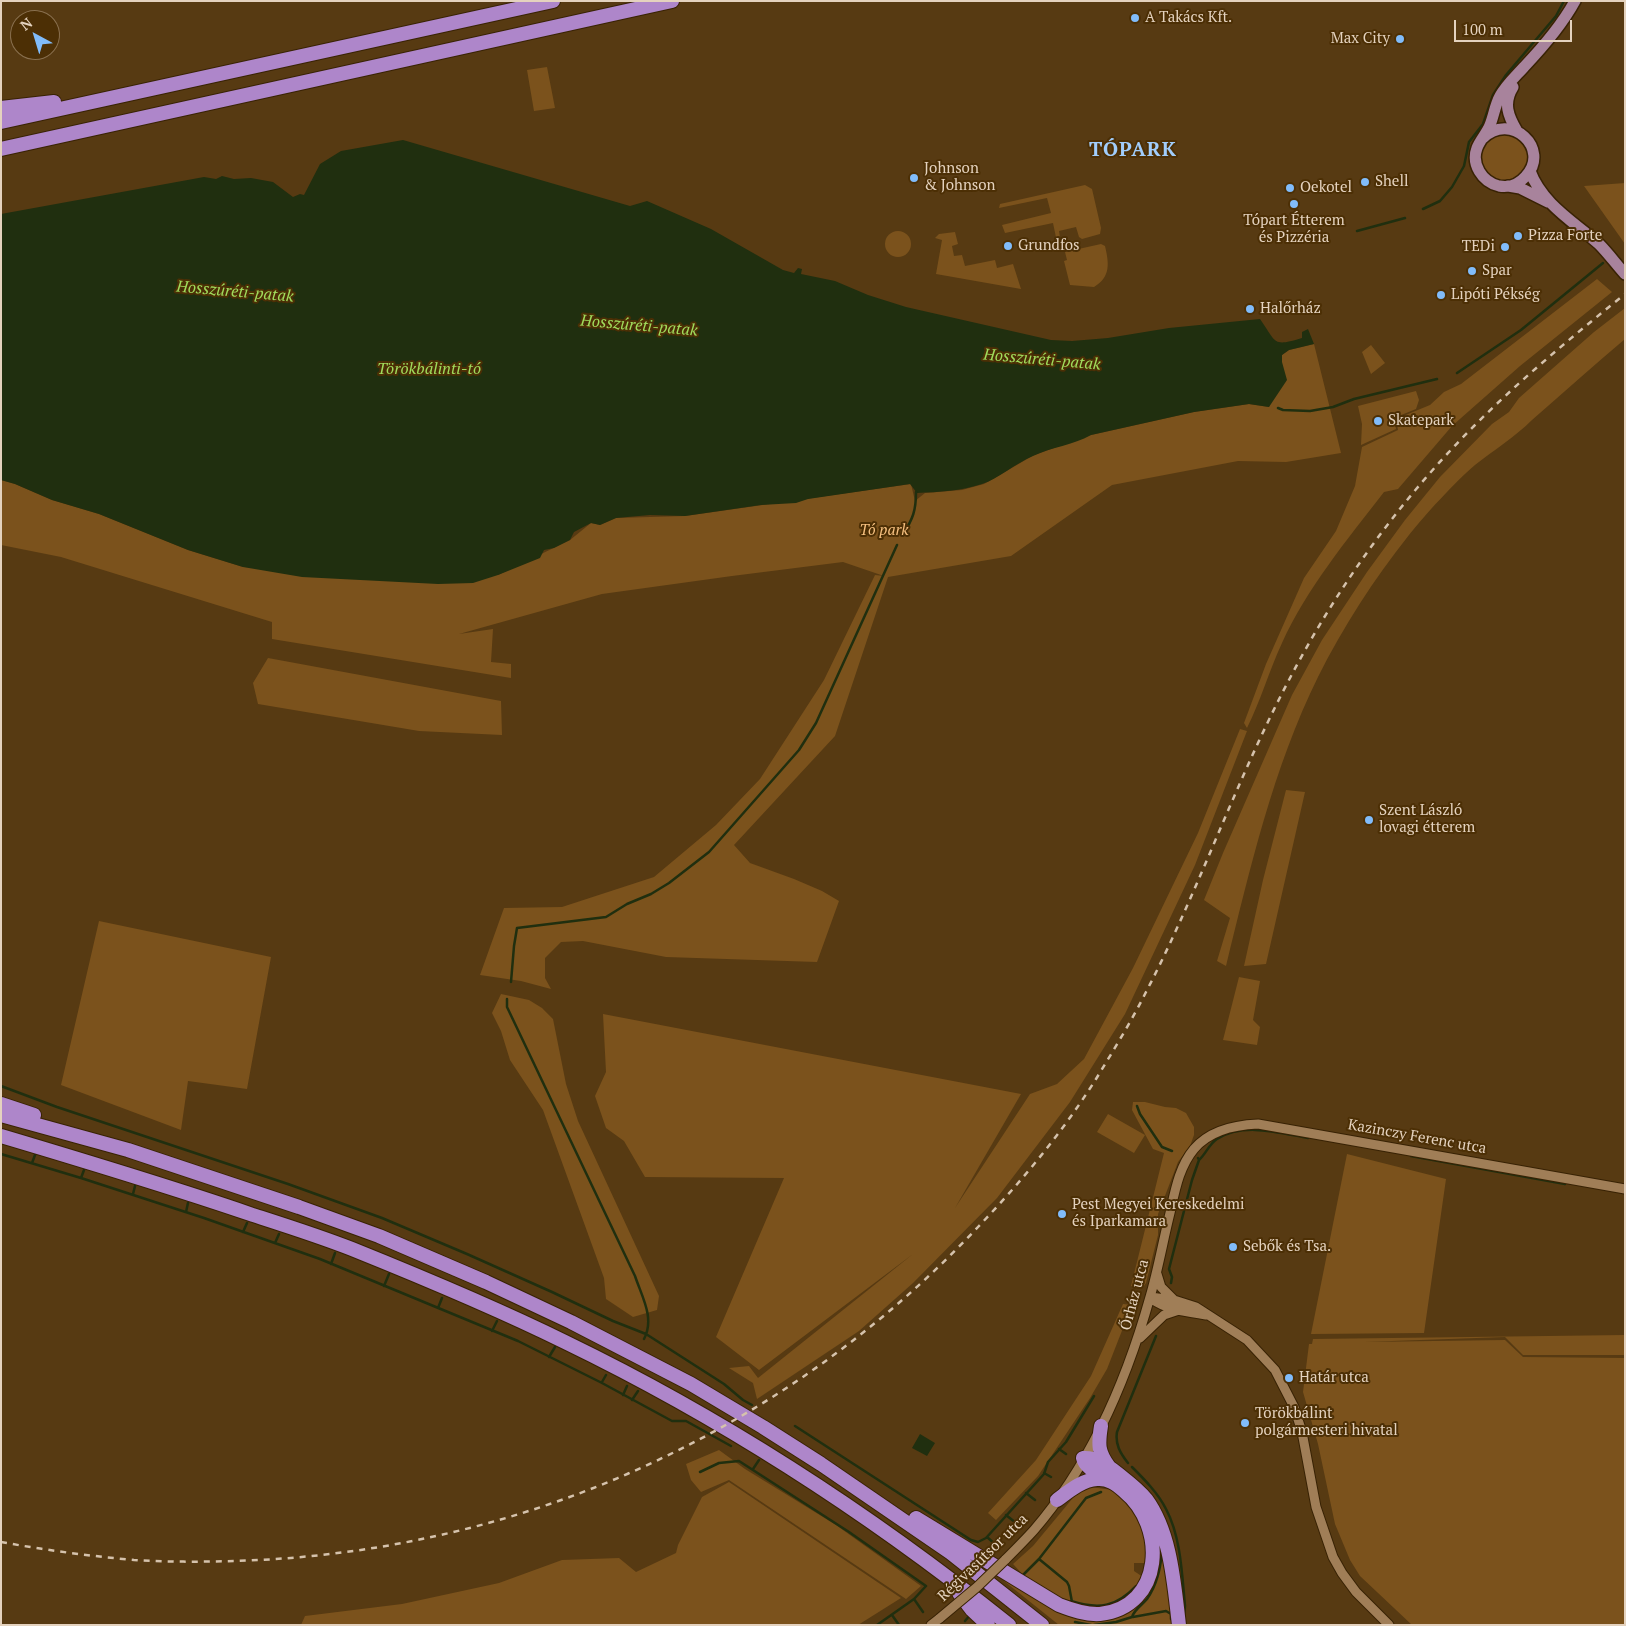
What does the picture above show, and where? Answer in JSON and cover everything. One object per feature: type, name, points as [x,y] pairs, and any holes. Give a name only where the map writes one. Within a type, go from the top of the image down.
[{"type":"highway","points":[[1,122],[553,1]]},
{"type":"highway","points":[[1,149],[672,1]]},
{"type":"highway","points":[[1,108],[122,94]]},
{"type":"highway","points":[[1,1104],[104,1138],[128,1150]]},
{"type":"highway","points":[[1,1115],[128,1150],[299,1207],[379,1236],[530,1302],[691,1384],[763,1426],[883,1505],[951,1553],[1042,1625]]},
{"type":"highway","points":[[1,1136],[155,1182],[350,1248],[477,1300],[567,1342],[662,1392],[739,1437],[829,1494],[946,1577],[1009,1625]]},
{"type":"highway","points":[[1101,1426],[1099,1438],[1100,1452],[1109,1474],[1137,1489],[1146,1499],[1158,1520],[1166,1542],[1179,1625]]},
{"type":"highway","points":[[883,1505],[901,1509],[1059,1605],[1090,1614],[1113,1611],[1124,1606],[1140,1592],[1150,1572],[1154,1553],[1150,1528],[1140,1507],[1095,1459],[1083,1458]]},
{"type":"highway","points":[[1057,1500],[1085,1482],[1109,1474]]},
{"type":"highway","points":[[946,1577],[972,1610],[988,1625]]},
{"type":"main road","points":[[1575,1],[1558,27],[1509,82],[1501,95],[1490,125],[1476,153],[1478,170],[1490,182],[1502,186],[1520,188],[1549,203],[1601,246],[1625,274]]},
{"type":"main road","points":[[1517,131],[1508,115],[1507,103],[1508,94],[1524,67]]},
{"type":"main road","points":[[1483,138],[1496,129],[1507,128],[1517,131],[1526,138],[1532,148],[1533,160],[1530,171],[1521,181],[1508,186]]},
{"type":"main road","points":[[1530,171],[1537,186],[1549,203]]},
{"type":"street","name":"Kazinczy Ferenc utca","points":[[1206,1139],[1237,1125],[1258,1124],[1625,1189]]},
{"type":"street","name":"Őrház utca","points":[[1083,1458],[1116,1395],[1136,1342],[1150,1297],[1178,1178],[1194,1149],[1206,1139]]},
{"type":"street","points":[[1156,1271],[1161,1287],[1174,1300]]},
{"type":"street","points":[[1150,1297],[1174,1300],[1196,1307],[1247,1340],[1275,1370],[1294,1407],[1302,1432],[1316,1506],[1333,1557],[1356,1592],[1389,1625]]},
{"type":"street","points":[[1150,1297],[1160,1304],[1209,1316]]},
{"type":"street","points":[[1136,1342],[1157,1320],[1168,1313],[1179,1310]]},
{"type":"street","name":"Régivasútsor utca","points":[[931,1625],[1005,1560],[1034,1529],[1057,1500],[1083,1458]]},
{"type":"green space","points":[[547,67],[555,108],[534,111],[527,70]]},
{"type":"green space","points":[[1505,134],[1514,136],[1522,141],[1527,149],[1529,158],[1527,167],[1522,175],[1514,180],[1505,182],[1496,180],[1488,175],[1483,167],[1481,158],[1483,149],[1488,141],[1496,136]]},
{"type":"green space","points":[[1625,183],[1625,244],[1584,186]]},
{"type":"green space","points":[[1085,185],[1092,189],[1101,228],[1100,234],[1082,239],[1079,237],[1076,227],[1059,231],[1061,244],[1058,247],[1053,223],[1005,233],[1002,225],[1051,213],[1047,198],[999,208],[1000,204]]},
{"type":"green space","points":[[898,231],[908,234],[911,244],[908,254],[898,257],[888,254],[885,244],[888,234]]},
{"type":"green space","points":[[955,232],[958,244],[952,246],[954,256],[962,255],[965,266],[995,260],[997,268],[1013,264],[1021,289],[936,274],[942,240],[935,238],[939,234]]},
{"type":"green space","points":[[1101,244],[1105,246],[1108,264],[1106,274],[1100,283],[1094,287],[1070,285],[1064,261],[1067,260],[1065,252]]},
{"type":"green space","points":[[1597,279],[1612,292],[1520,366],[1452,426],[1398,489],[1384,492],[1328,565],[1303,603],[1282,643],[1247,728],[1244,723],[1266,664],[1304,578],[1336,531],[1355,486],[1362,447],[1398,430],[1396,419],[1430,405],[1444,392],[1461,384]]},
{"type":"green space","points":[[1625,308],[1625,339],[1519,432],[1475,465],[1458,481],[1409,535],[1360,604],[1328,658],[1302,712],[1275,783],[1264,819],[1226,966],[1217,961],[1230,918],[1204,900],[1292,695],[1322,640],[1367,572],[1405,520],[1440,477],[1492,424],[1509,412],[1519,398],[1594,332]]},
{"type":"green space","name":"Tó park","points":[[1314,344],[1341,453],[1286,462],[1238,461],[1112,485],[1011,556],[888,577],[835,736],[734,845],[750,863],[794,879],[822,891],[839,901],[817,962],[666,957],[583,941],[561,942],[545,958],[545,978],[551,989],[521,981],[480,975],[504,908],[562,907],[654,877],[716,825],[760,779],[824,680],[875,575],[884,576],[843,562],[732,576],[602,594],[459,634],[493,629],[491,662],[511,664],[511,678],[272,639],[272,622],[61,557],[1,545],[1,480],[52,500],[99,514],[188,550],[243,567],[498,575],[570,540],[591,523],[600,525],[616,518],[685,516],[911,484],[915,501],[925,493],[962,490],[984,484],[1034,455],[1091,435],[1194,412],[1249,404],[1269,407],[1282,362],[1282,355],[1289,350]]},
{"type":"green space","points":[[1371,345],[1385,363],[1371,374],[1362,352]]},
{"type":"green space","name":"Skatepark","points":[[1416,391],[1419,400],[1416,409],[1394,418],[1396,429],[1361,445],[1362,424],[1358,406]]},
{"type":"green space","points":[[268,658],[501,701],[502,735],[419,731],[258,704],[253,683]]},
{"type":"green space","points":[[1240,729],[1247,731],[1195,865],[1125,1014],[1070,1102],[997,1198],[913,1283],[859,1331],[757,1399],[753,1383],[729,1368],[749,1366],[758,1378],[913,1254],[759,1370],[716,1337],[784,1178],[645,1177],[624,1141],[606,1128],[595,1096],[606,1072],[603,1014],[1021,1094],[955,1208],[1030,1094],[1057,1084],[1084,1059],[1133,968],[1198,833]]},
{"type":"green space","points":[[1286,790],[1305,792],[1266,964],[1244,966],[1263,880]]},
{"type":"green space","points":[[99,921],[271,957],[247,1089],[188,1081],[181,1130],[61,1085]]},
{"type":"green space","points":[[1239,977],[1260,981],[1253,1020],[1260,1027],[1257,1045],[1223,1040]]},
{"type":"green space","points":[[501,994],[529,1000],[542,1008],[553,1019],[566,1084],[578,1121],[659,1296],[657,1310],[633,1317],[606,1299],[604,1278],[543,1110],[510,1060],[501,1031],[492,1013]]},
{"type":"green space","points":[[1133,1102],[1145,1102],[1176,1108],[1186,1113],[1194,1127],[1194,1135],[1190,1146],[1178,1162],[1158,1214],[1158,1235],[1146,1283],[1144,1286],[1136,1287],[1131,1286],[1164,1153],[1153,1149],[1132,1110]]},
{"type":"green space","points":[[1108,1114],[1145,1135],[1134,1153],[1097,1132]]},
{"type":"green space","points":[[1347,1154],[1446,1179],[1424,1333],[1311,1334]]},
{"type":"green space","points":[[1123,1304],[1132,1305],[1107,1369],[1090,1398],[1038,1476],[996,1520],[988,1513],[1036,1460],[1091,1376]]},
{"type":"green space","points":[[1625,1335],[1625,1355],[1523,1355],[1505,1337],[1364,1342],[1505,1340],[1523,1357],[1625,1358],[1625,1625],[1412,1625],[1360,1576],[1350,1560],[1335,1524],[1318,1444],[1303,1392],[1309,1344],[1312,1344],[1313,1339]]},
{"type":"green space","points":[[719,1450],[745,1469],[836,1525],[921,1586],[906,1599],[729,1480],[701,1492],[691,1480],[686,1464]]},
{"type":"green space","points":[[729,1482],[901,1598],[858,1625],[301,1625],[305,1616],[402,1604],[499,1583],[562,1560],[619,1558],[636,1572],[676,1553],[678,1545],[702,1497]]},
{"type":"green space","points":[[1090,1487],[1113,1490],[1126,1502],[1140,1520],[1148,1546],[1146,1563],[1134,1563],[1134,1571],[1143,1577],[1131,1595],[1117,1605],[1100,1610],[1070,1605],[1025,1577],[1013,1564],[1033,1546],[1077,1493]]},
{"type":"green space","points":[[1159,1548],[1162,1548],[1173,1625],[1059,1625],[1004,1581],[1063,1613],[1137,1604],[1147,1594],[1156,1577],[1159,1567]]},
{"type":"water","name":"Törökbálinti-tó","points":[[403,140],[630,206],[647,201],[711,229],[783,270],[794,273],[798,268],[802,269],[801,274],[835,281],[868,295],[906,307],[1051,340],[1072,341],[1108,338],[1169,328],[1260,319],[1276,341],[1285,342],[1302,338],[1302,332],[1308,329],[1314,344],[1289,350],[1282,355],[1287,380],[1269,407],[1249,404],[1194,412],[1091,435],[1033,456],[988,482],[958,490],[917,493],[910,484],[808,499],[796,503],[761,505],[685,516],[650,515],[616,518],[600,525],[591,523],[574,532],[570,540],[554,548],[544,550],[540,558],[473,583],[438,584],[302,577],[243,567],[188,550],[99,514],[52,500],[1,480],[1,214],[204,177],[216,179],[222,176],[234,179],[251,178],[273,182],[293,197],[300,194],[304,195],[320,164],[341,151]]},
{"type":"water","points":[[920,1434],[935,1443],[927,1456],[912,1448]]},
{"type":"waterway","points":[[1423,209],[1440,201],[1452,187],[1464,166],[1469,142],[1483,124],[1493,95],[1506,75],[1556,16],[1564,1]]},
{"type":"waterway","points":[[1357,231],[1405,218]]},
{"type":"waterway","name":"Hosszúréti-patak","points":[[1457,373],[1521,330],[1603,263]]},
{"type":"waterway","name":"Hosszúréti-patak","points":[[1278,408],[1283,410],[1310,411],[1333,407],[1354,399],[1437,379]]},
{"type":"waterway","points":[[903,535],[913,514],[916,492]]},
{"type":"waterway","points":[[511,982],[517,928],[606,917],[669,883],[709,852],[799,750],[816,723],[897,545]]},
{"type":"waterway","points":[[507,999],[507,1007],[635,1276],[648,1315],[647,1331],[644,1339]]},
{"type":"waterway","points":[[1,1086],[57,1107],[288,1184],[382,1218],[467,1254],[613,1321],[646,1334],[724,1384],[752,1405]]},
{"type":"waterway","points":[[1137,1106],[1140,1114],[1162,1147],[1172,1151]]},
{"type":"waterway","points":[[1199,1160],[1217,1139],[1238,1131],[1262,1130],[1308,1138]]},
{"type":"waterway","points":[[1,1154],[204,1218],[320,1259],[518,1341],[672,1421],[686,1421],[731,1446]]},
{"type":"waterway","points":[[32,1163],[35,1155]]},
{"type":"waterway","points":[[1411,1156],[1565,1184]]},
{"type":"waterway","points":[[1171,1283],[1172,1277],[1169,1269],[1198,1158]]},
{"type":"waterway","points":[[81,1178],[84,1170]]},
{"type":"waterway","points":[[133,1194],[135,1186]]},
{"type":"waterway","points":[[186,1212],[188,1203]]},
{"type":"waterway","points":[[243,1232],[247,1223]]},
{"type":"waterway","points":[[275,1243],[279,1234]]},
{"type":"waterway","points":[[331,1264],[335,1253]]},
{"type":"waterway","points":[[384,1286],[389,1274]]},
{"type":"waterway","points":[[438,1308],[442,1298]]},
{"type":"waterway","points":[[492,1331],[497,1321]]},
{"type":"waterway","points":[[1128,1463],[1119,1448],[1117,1432],[1156,1336]]},
{"type":"waterway","points":[[549,1357],[555,1347]]},
{"type":"waterway","points":[[602,1382],[606,1375]]},
{"type":"waterway","points":[[623,1395],[627,1386]]},
{"type":"waterway","points":[[632,1400],[638,1391]]},
{"type":"waterway","points":[[795,1426],[971,1540],[978,1542],[986,1538],[1044,1474],[1048,1462],[1066,1442],[1094,1396]]},
{"type":"waterway","points":[[1059,1449],[1066,1454]]},
{"type":"waterway","points":[[753,1469],[759,1460]]},
{"type":"waterway","points":[[700,1472],[719,1463],[739,1461],[849,1532],[926,1586],[914,1599],[877,1625]]},
{"type":"waterway","points":[[1132,1467],[1159,1497],[1171,1520],[1180,1556],[1185,1606],[1184,1616]]},
{"type":"waterway","points":[[1044,1473],[1051,1477]]},
{"type":"waterway","points":[[1021,1575],[1039,1559],[1086,1498],[1101,1492]]},
{"type":"waterway","points":[[1026,1493],[1035,1500]]},
{"type":"waterway","points":[[1006,1515],[1016,1523]]},
{"type":"waterway","points":[[987,1537],[996,1545]]},
{"type":"waterway","points":[[1094,1625],[1116,1622],[1132,1617],[1147,1599],[1156,1583],[1162,1553]]},
{"type":"waterway","points":[[1039,1559],[1067,1582],[1072,1602]]},
{"type":"waterway","points":[[1071,1601],[1081,1604],[1106,1605],[1129,1593],[1136,1586]]},
{"type":"waterway","points":[[914,1599],[923,1612]]},
{"type":"waterway","points":[[1133,1617],[1166,1611],[1171,1614],[1171,1619]]},
{"type":"waterway","points":[[892,1615],[899,1625]]},
{"type":"waterway","points":[[965,1621],[970,1615]]},
{"type":"waterway","points":[[1075,1622],[1091,1625]]},
{"type":"railway","points":[[1,1542],[100,1557],[209,1562],[340,1553],[443,1535],[543,1506],[639,1469],[732,1422],[819,1365],[902,1300],[978,1227],[1025,1175],[1055,1138],[1096,1079],[1140,1003],[1183,914],[1270,717],[1309,644],[1350,577],[1396,514],[1447,454],[1474,426],[1510,391],[1625,294]]},
{"type":"place","name":"A Takács Kft.","points":[[1135,18]]},
{"type":"place","name":"Max City","points":[[1400,39]]},
{"type":"place","name":"Johnson & Johnson","points":[[914,178]]},
{"type":"place","name":"Shell","points":[[1365,182]]},
{"type":"place","name":"Oekotel","points":[[1290,188]]},
{"type":"place","name":"Tópart Étterem és Pizzéria","points":[[1294,204]]},
{"type":"place","name":"Pizza Forte","points":[[1518,236]]},
{"type":"place","name":"Grundfos","points":[[1008,246]]},
{"type":"place","name":"TEDi","points":[[1505,247]]},
{"type":"place","name":"Spar","points":[[1472,271]]},
{"type":"place","name":"Lipóti Pékség","points":[[1441,295]]},
{"type":"place","name":"Halőrház","points":[[1250,309]]},
{"type":"place","name":"Skatepark","points":[[1378,421]]},
{"type":"place","name":"Szent László lovagi étterem","points":[[1369,820]]},
{"type":"place","name":"Pest Megyei Kereskedelmi és Iparkamara","points":[[1062,1214]]},
{"type":"place","name":"Sebők és Tsa.","points":[[1233,1247]]},
{"type":"place","name":"Határ utca","points":[[1289,1378]]},
{"type":"place","name":"Törökbálint polgármesteri hivatal","points":[[1245,1423]]},
{"type":"district","name":"TÓPARK","points":[[1133,150]]}]
